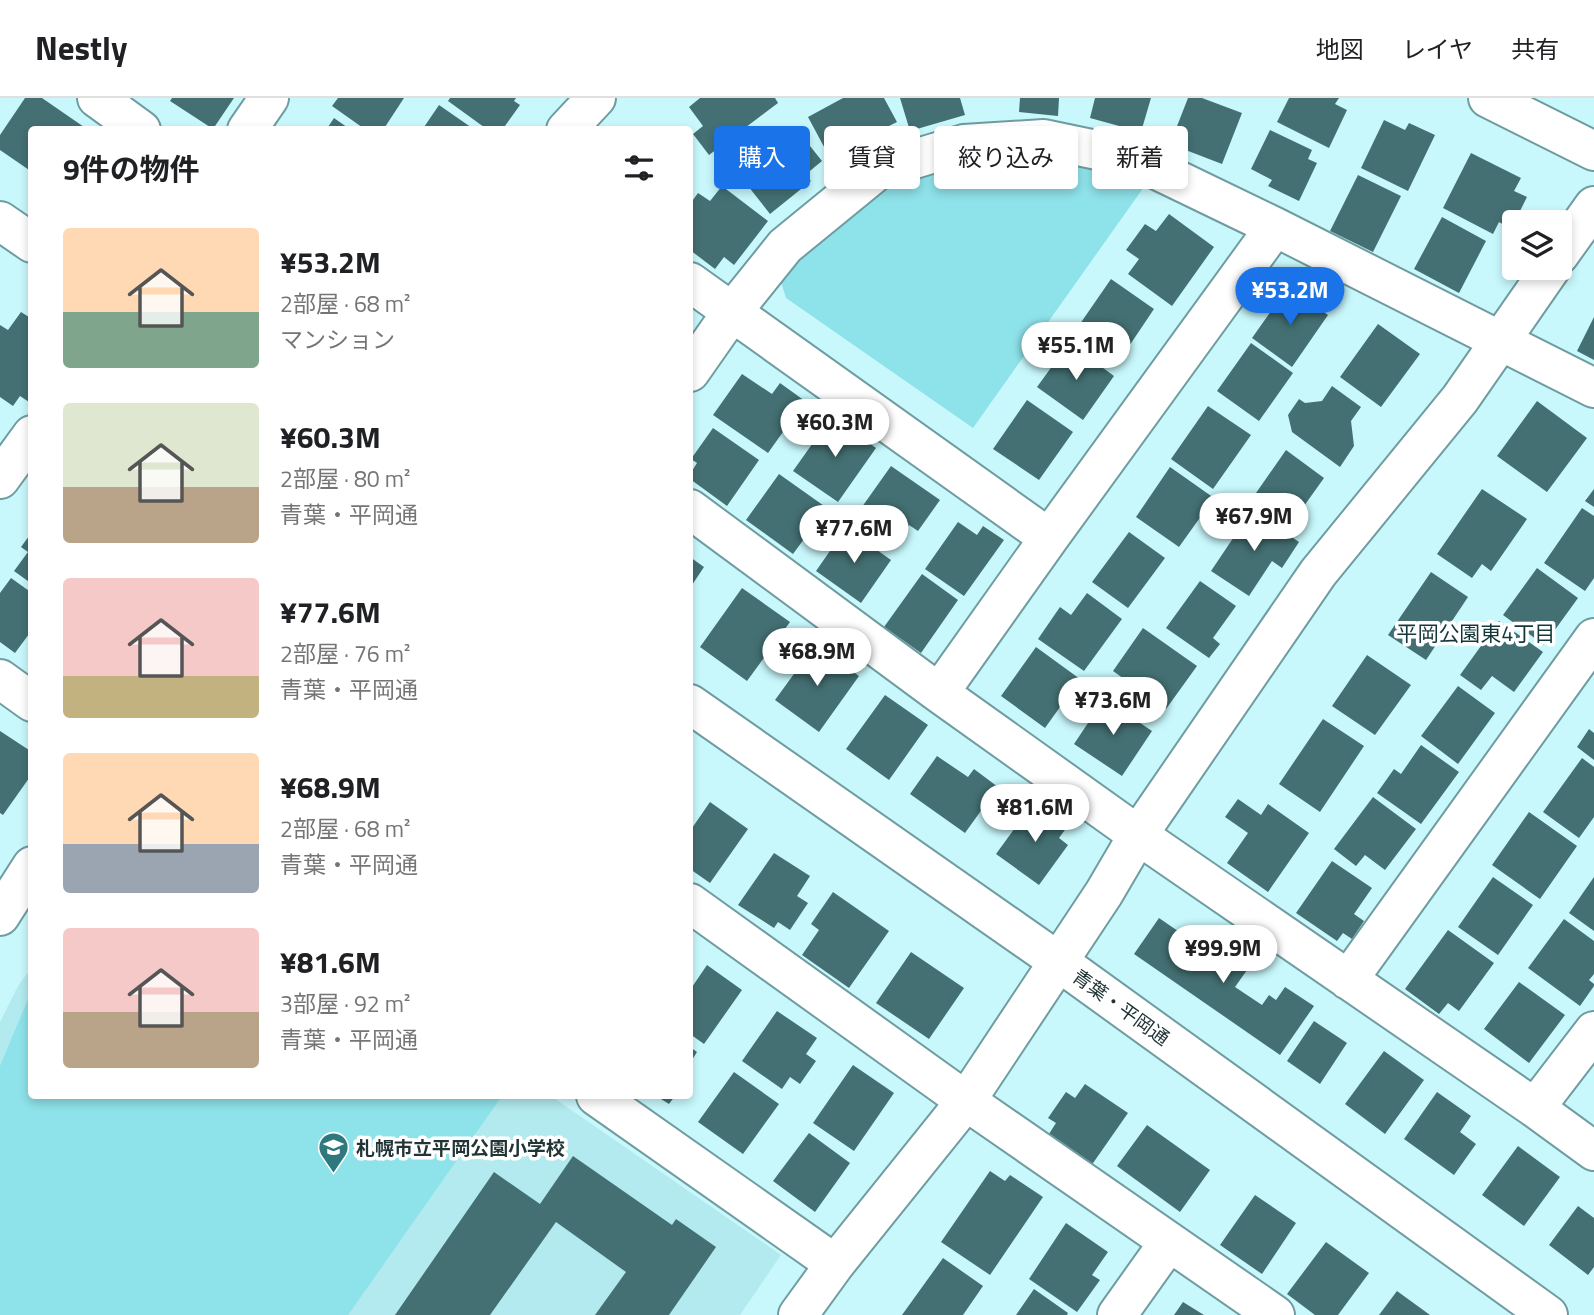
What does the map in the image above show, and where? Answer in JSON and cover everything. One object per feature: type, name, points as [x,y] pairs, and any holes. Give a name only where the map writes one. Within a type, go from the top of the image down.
[{"type":"street","points":[[97,98],[136,126]]},
{"type":"street","points":[[250,126],[270,98]]},
{"type":"street","points":[[570,126],[596,98]]},
{"type":"street","points":[[1489,98],[1594,150]]},
{"type":"street","points":[[693,368],[732,312],[785,246],[878,170],[964,144],[1044,139],[1130,157],[1594,388]]},
{"type":"street","points":[[1572,237],[1594,206]]},
{"type":"street","points":[[0,221],[28,240]]},
{"type":"street","points":[[939,694],[1275,227]]},
{"type":"street","points":[[797,1315],[966,1101],[1104,893],[1138,835],[1318,573],[1460,399],[1542,280]]},
{"type":"street","points":[[693,284],[1049,538]]},
{"type":"street","points":[[0,479],[18,438]]},
{"type":"street","points":[[693,511],[939,694],[1594,1151]]},
{"type":"street","points":[[1348,980],[1594,638]]},
{"type":"street","points":[[0,679],[28,699]]},
{"type":"street","name":"青葉・平岡通","points":[[693,706],[1059,962],[1548,1315]]},
{"type":"street","points":[[0,916],[28,872]]},
{"type":"street","points":[[693,905],[966,1101],[1275,1315]]},
{"type":"street","points":[[1535,1108],[1594,1031]]},
{"type":"street","points":[[600,1099],[835,1264]]},
{"type":"street","points":[[1117,1315],[1169,1242]]},
{"type":"shaded area","points":[[1078,161],[1092,164],[1092,189],[1142,189],[973,428],[786,298],[780,279],[800,253],[881,189],[920,189],[920,171],[934,168],[934,189],[1078,189]]},
{"type":"shaded area","name":"札幌市立平岡公園小学校","points":[[28,972],[28,1099],[555,1099],[781,1255],[740,1315],[0,1315],[0,1022]]},
{"type":"shaded area","name":"札幌市立平岡公園小学校","points":[[28,999],[28,1099],[500,1099],[348,1315],[0,1315],[0,1066]]},
{"type":"building","points":[[25,98],[42,98],[83,126],[28,126],[28,169],[0,150],[0,135]]},
{"type":"building","points":[[172,98],[234,98],[215,126],[208,126],[170,101]]},
{"type":"building","points":[[338,98],[404,98],[386,126],[360,126],[332,106]]},
{"type":"building","points":[[450,98],[516,98],[514,101],[520,105],[505,126],[482,126],[448,101]]},
{"type":"building","points":[[700,98],[775,98],[778,103],[747,126],[714,126],[714,151],[709,155],[693,134],[703,126],[689,107]]},
{"type":"building","points":[[843,98],[884,98],[897,122],[889,126],[824,126],[824,147],[808,117]]},
{"type":"building","points":[[900,98],[960,98],[965,115],[920,128],[908,126]]},
{"type":"building","points":[[1020,98],[1059,98],[1058,116],[1019,112]]},
{"type":"building","points":[[1095,98],[1151,98],[1143,126],[1119,126],[1090,118]]},
{"type":"building","points":[[1188,98],[1202,98],[1242,113],[1222,164],[1188,151],[1188,126],[1177,126]]},
{"type":"building","points":[[1289,98],[1339,98],[1335,104],[1347,110],[1329,148],[1277,122]]},
{"type":"building","points":[[439,105],[469,126],[425,126]]},
{"type":"building","points":[[334,118],[345,126],[329,126]]},
{"type":"building","points":[[1384,120],[1405,130],[1409,123],[1435,135],[1408,191],[1361,168]]},
{"type":"building","points":[[1270,130],[1312,150],[1308,159],[1317,163],[1299,201],[1268,186],[1272,180],[1251,169]]},
{"type":"building","points":[[810,146],[822,161],[810,171]]},
{"type":"building","points":[[1471,153],[1521,178],[1514,191],[1527,197],[1520,210],[1502,210],[1502,224],[1499,222],[1493,234],[1443,208]]},
{"type":"building","points":[[1358,175],[1401,196],[1373,252],[1330,231]]},
{"type":"building","points":[[720,189],[726,189],[768,221],[734,265],[724,257],[715,269],[693,252],[693,200],[698,193],[710,201]]},
{"type":"building","points":[[750,189],[801,189],[770,214]]},
{"type":"building","points":[[1169,214],[1214,247],[1172,306],[1128,274],[1139,259],[1126,250],[1145,224],[1156,231]]},
{"type":"building","points":[[1442,217],[1486,241],[1459,293],[1414,269]]},
{"type":"building","points":[[1111,279],[1154,309],[1117,364],[1073,334]]},
{"type":"building","points":[[1288,287],[1328,315],[1292,367],[1252,338]]},
{"type":"building","points":[[21,312],[28,316],[28,401],[20,396],[13,406],[0,397],[0,325],[8,330]]},
{"type":"building","points":[[1594,317],[1594,360],[1577,351]]},
{"type":"building","points":[[1378,324],[1420,354],[1381,407],[1340,377]]},
{"type":"building","points":[[1069,343],[1114,376],[1083,420],[1037,387]]},
{"type":"building","points":[[1251,343],[1293,373],[1259,421],[1217,391]]},
{"type":"building","points":[[742,374],[772,394],[780,383],[805,401],[768,453],[713,415]]},
{"type":"building","points":[[1332,386],[1361,407],[1351,421],[1354,446],[1340,467],[1292,432],[1288,415],[1299,399],[1305,403],[1322,401]]},
{"type":"building","points":[[1027,400],[1073,432],[1039,480],[993,449]]},
{"type":"building","points":[[1537,401],[1587,438],[1547,492],[1497,456]]},
{"type":"building","points":[[1208,406],[1251,435],[1213,489],[1171,459]]},
{"type":"building","points":[[832,416],[876,448],[838,502],[793,471]]},
{"type":"building","points":[[713,428],[759,460],[727,506],[693,481],[693,469],[697,463],[693,460],[693,456]]},
{"type":"building","points":[[1286,450],[1324,478],[1294,520],[1256,493]]},
{"type":"building","points":[[891,466],[940,500],[918,531],[909,525],[892,549],[852,521]]},
{"type":"building","points":[[1170,467],[1214,498],[1179,547],[1136,517]]},
{"type":"building","points":[[779,474],[827,508],[793,554],[746,520]]},
{"type":"building","points":[[1482,489],[1527,519],[1491,571],[1482,564],[1472,578],[1437,554]]},
{"type":"building","points":[[1594,489],[1594,507],[1585,501]]},
{"type":"building","points":[[1582,508],[1594,516],[1594,578],[1585,591],[1544,563]]},
{"type":"building","points":[[1252,510],[1299,542],[1282,568],[1272,561],[1249,596],[1211,571]]},
{"type":"building","points":[[958,522],[977,535],[983,526],[1004,540],[964,596],[925,569]]},
{"type":"building","points":[[846,528],[891,560],[861,603],[816,571]]},
{"type":"building","points":[[1129,532],[1165,558],[1128,608],[1092,582]]},
{"type":"building","points":[[28,537],[28,552],[21,547]]},
{"type":"building","points":[[28,552],[28,581],[14,571]]},
{"type":"building","points":[[693,559],[704,567],[693,584]]},
{"type":"building","points":[[1537,568],[1578,598],[1544,645],[1503,615]]},
{"type":"building","points":[[1431,572],[1468,597],[1426,660],[1388,635]]},
{"type":"building","points":[[922,574],[958,600],[921,653],[884,627]]},
{"type":"building","points":[[11,578],[28,590],[28,635],[15,653],[0,642],[0,593]]},
{"type":"building","points":[[1200,581],[1236,606],[1213,638],[1220,644],[1209,658],[1166,628]]},
{"type":"building","points":[[742,588],[790,622],[747,681],[700,647]]},
{"type":"building","points":[[1087,593],[1122,619],[1084,671],[1038,639],[1060,607],[1071,615]]},
{"type":"building","points":[[1499,621],[1543,652],[1514,692],[1492,676],[1481,690],[1460,675]]},
{"type":"building","points":[[1143,628],[1197,666],[1166,709],[1113,671]]},
{"type":"building","points":[[815,645],[859,676],[819,732],[775,700]]},
{"type":"building","points":[[1036,647],[1080,679],[1045,728],[1001,696]]},
{"type":"building","points":[[1367,655],[1411,685],[1375,735],[1332,706]]},
{"type":"building","points":[[1458,686],[1495,713],[1458,764],[1421,736]]},
{"type":"building","points":[[885,695],[928,725],[889,780],[846,749]]},
{"type":"building","points":[[1104,699],[1152,731],[1122,776],[1074,744]]},
{"type":"building","points":[[1323,719],[1364,746],[1320,812],[1279,784]]},
{"type":"building","points":[[1589,729],[1594,733],[1594,760],[1577,747]]},
{"type":"building","points":[[0,731],[28,749],[28,780],[3,815],[0,813]]},
{"type":"building","points":[[1421,745],[1459,772],[1421,824],[1377,793],[1394,769],[1401,774]]},
{"type":"building","points":[[937,756],[968,777],[974,769],[998,787],[965,833],[910,794]]},
{"type":"building","points":[[1582,758],[1594,767],[1594,817],[1579,838],[1543,812]]},
{"type":"building","points":[[1373,797],[1416,829],[1385,870],[1365,855],[1356,866],[1334,849]]},
{"type":"building","points":[[1238,799],[1261,815],[1268,804],[1309,833],[1268,892],[1227,863],[1248,833],[1225,817]]},
{"type":"building","points":[[710,802],[748,829],[710,883],[693,871],[693,827]]},
{"type":"building","points":[[1033,803],[1067,827],[1059,838],[1068,845],[1039,885],[996,854]]},
{"type":"building","points":[[1529,812],[1577,846],[1540,899],[1492,865]]},
{"type":"building","points":[[774,853],[810,876],[797,896],[808,903],[790,930],[778,922],[774,928],[738,905]]},
{"type":"building","points":[[1332,861],[1372,888],[1354,914],[1364,921],[1352,939],[1343,933],[1337,941],[1296,913]]},
{"type":"building","points":[[1493,877],[1533,905],[1498,955],[1458,927]]},
{"type":"building","points":[[1594,877],[1594,931],[1569,913]]},
{"type":"building","points":[[833,892],[889,931],[849,988],[802,955],[819,930],[811,924]]},
{"type":"building","points":[[1159,918],[1204,949],[1213,937],[1252,963],[1235,987],[1262,1005],[1269,995],[1276,1000],[1285,987],[1314,1006],[1280,1055],[1134,954]]},
{"type":"building","points":[[1564,919],[1594,941],[1594,974],[1589,980],[1594,986],[1580,1006],[1528,968]]},
{"type":"building","points":[[1448,930],[1494,963],[1459,1011],[1448,1003],[1439,1014],[1405,989]]},
{"type":"building","points":[[911,952],[964,988],[929,1039],[876,1003]]},
{"type":"building","points":[[707,965],[742,990],[704,1044],[693,1036],[693,986]]},
{"type":"building","points":[[1519,982],[1565,1015],[1529,1063],[1484,1029]]},
{"type":"building","points":[[777,1011],[817,1038],[806,1054],[816,1061],[800,1084],[790,1077],[782,1089],[742,1061]]},
{"type":"building","points":[[1314,1021],[1347,1043],[1320,1084],[1287,1061]]},
{"type":"building","points":[[1384,1051],[1424,1080],[1385,1134],[1345,1104]]},
{"type":"building","points":[[853,1065],[894,1093],[854,1151],[813,1123]]},
{"type":"building","points":[[734,1072],[779,1104],[743,1154],[698,1122]]},
{"type":"building","points":[[1085,1084],[1128,1113],[1091,1166],[1047,1137],[1056,1123],[1048,1118],[1066,1092],[1075,1098]]},
{"type":"building","points":[[1437,1092],[1471,1116],[1460,1132],[1476,1144],[1454,1175],[1404,1139]]},
{"type":"building","points":[[1147,1125],[1210,1170],[1180,1212],[1117,1166]]},
{"type":"building","points":[[809,1133],[850,1163],[815,1212],[773,1181]]},
{"type":"building","points":[[1518,1146],[1560,1177],[1524,1226],[1482,1195]]},
{"type":"building","points":[[573,1156],[672,1225],[676,1219],[716,1247],[669,1315],[595,1315],[626,1272],[556,1222],[490,1315],[395,1315],[494,1172],[540,1204]]},
{"type":"building","points":[[990,1171],[1005,1181],[1010,1175],[1043,1197],[990,1275],[941,1242]]},
{"type":"building","points":[[1255,1195],[1296,1223],[1262,1274],[1220,1245]]},
{"type":"building","points":[[1578,1206],[1594,1218],[1594,1267],[1588,1275],[1549,1245]]},
{"type":"building","points":[[1066,1223],[1108,1252],[1092,1275],[1100,1280],[1077,1312],[1029,1279]]},
{"type":"building","points":[[1326,1242],[1369,1273],[1338,1315],[1315,1315],[1287,1294]]},
{"type":"building","points":[[943,1258],[983,1286],[963,1315],[902,1315]]},
{"type":"building","points":[[1034,1289],[1068,1313],[1067,1315],[1016,1315]]},
{"type":"building","points":[[1397,1291],[1430,1315],[1379,1315]]},
{"type":"building","points":[[1183,1302],[1204,1315],[1174,1315]]},
{"type":"place","name":"札幌市立平岡公園小学校","points":[[333,1175]]},
{"type":"district","name":"平岡公園東4丁目","points":[[1476,634]]}]
